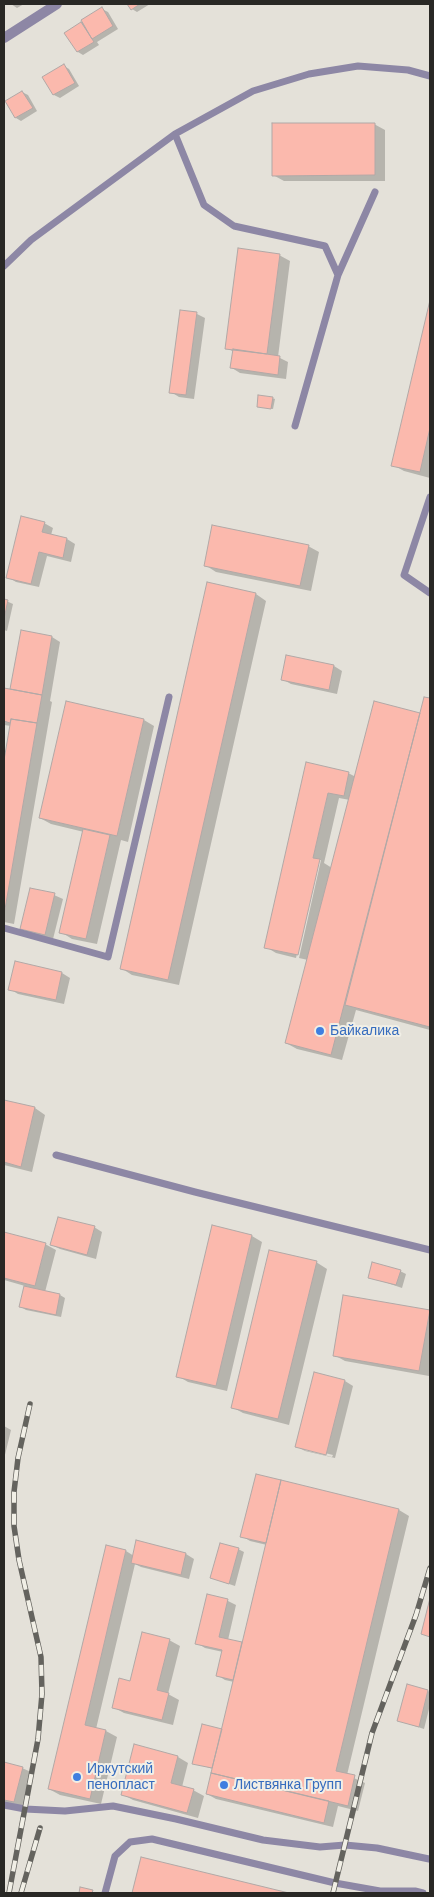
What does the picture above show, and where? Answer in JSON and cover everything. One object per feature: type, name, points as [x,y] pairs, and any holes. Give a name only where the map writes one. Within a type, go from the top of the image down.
[{"type":"street","points":[[4,38],[57,4]]},
{"type":"lane","points":[[4,266],[31,240],[175,134],[253,91],[308,74],[358,66],[408,70],[430,76]]},
{"type":"lane","points":[[175,134],[204,205],[234,226],[326,246],[338,274]]},
{"type":"lane","points":[[295,426],[338,274],[375,192]]},
{"type":"lane","points":[[430,497],[404,575],[430,593]]},
{"type":"lane","points":[[4,928],[108,957],[168,697]]},
{"type":"lane","points":[[56,1154],[195,1192],[430,1250]]},
{"type":"lane","points":[[4,1805],[25,1809],[65,1811],[113,1806],[263,1840],[320,1846],[344,1845],[377,1848],[430,1857]]},
{"type":"lane","points":[[105,1893],[115,1856],[130,1842],[152,1839],[380,1892],[430,1891]]},
{"type":"lane","points":[[415,1891],[423,1893]]},
{"type":"building","points":[[127,4],[140,4],[131,10]]},
{"type":"building","points":[[102,7],[113,26],[92,39],[81,20]]},
{"type":"building","points":[[81,22],[94,42],[77,52],[64,33]]},
{"type":"building","points":[[64,64],[75,83],[53,95],[42,77]]},
{"type":"building","points":[[22,91],[33,108],[15,118],[5,101]]},
{"type":"building","points":[[272,123],[375,123],[375,175],[272,176]]},
{"type":"building","points":[[238,248],[280,254],[267,354],[225,349]]},
{"type":"building","points":[[430,300],[430,428],[420,472],[391,466]]},
{"type":"building","points":[[180,310],[197,312],[186,395],[169,393]]},
{"type":"building","points":[[233,349],[280,356],[278,375],[230,368]]},
{"type":"building","points":[[258,395],[273,397],[271,409],[257,407]]},
{"type":"building","points":[[21,516],[45,522],[42,532],[67,538],[63,558],[39,552],[31,584],[6,578]]},
{"type":"building","points":[[212,525],[309,545],[300,586],[204,566]]},
{"type":"building","points":[[207,582],[256,593],[168,980],[120,969]]},
{"type":"building","points":[[4,599],[8,600],[4,619]]},
{"type":"building","points":[[21,630],[52,636],[42,695],[10,689]]},
{"type":"building","points":[[286,655],[334,665],[329,690],[281,680]]},
{"type":"building","points":[[4,688],[42,695],[37,723],[11,719],[10,723],[4,721]]},
{"type":"building","points":[[424,697],[430,698],[430,1027],[345,1005]]},
{"type":"building","points":[[66,701],[144,719],[117,836],[39,818]]},
{"type":"building","points":[[374,701],[420,713],[331,1055],[285,1043]]},
{"type":"building","points":[[11,719],[37,723],[4,915],[4,760]]},
{"type":"building","points":[[306,762],[349,772],[344,796],[328,793],[313,858],[320,859],[298,955],[264,948]]},
{"type":"building","points":[[83,829],[110,835],[86,939],[59,933]]},
{"type":"building","points":[[30,888],[55,893],[45,935],[20,929]]},
{"type":"building","points":[[15,961],[62,972],[56,1000],[8,990]]},
{"type":"building","points":[[4,1100],[35,1107],[21,1167],[4,1162]]},
{"type":"building","points":[[58,1217],[95,1226],[87,1255],[50,1245]]},
{"type":"building","points":[[212,1225],[252,1235],[216,1386],[176,1377]]},
{"type":"building","points":[[4,1232],[46,1243],[35,1286],[4,1278]]},
{"type":"building","points":[[269,1250],[317,1261],[278,1419],[231,1408]]},
{"type":"building","points":[[372,1262],[401,1270],[396,1285],[368,1278]]},
{"type":"building","points":[[24,1286],[60,1294],[56,1315],[19,1307]]},
{"type":"building","points":[[343,1295],[430,1310],[419,1371],[333,1356]]},
{"type":"building","points":[[314,1372],[345,1380],[326,1455],[295,1447]]},
{"type":"building","points":[[256,1474],[281,1480],[266,1543],[240,1537]]},
{"type":"building","points":[[281,1480],[399,1509],[336,1771],[355,1775],[348,1806],[211,1773]]},
{"type":"building","points":[[136,1540],[186,1553],[181,1575],[131,1563]]},
{"type":"building","points":[[220,1543],[239,1548],[229,1584],[210,1578]]},
{"type":"building","points":[[106,1545],[126,1550],[85,1725],[106,1730],[90,1799],[48,1789]]},
{"type":"building","points":[[207,1594],[228,1599],[219,1637],[242,1642],[233,1680],[216,1676],[222,1650],[195,1644]]},
{"type":"building","points":[[430,1598],[430,1637],[421,1634]]},
{"type":"building","points":[[142,1632],[170,1639],[157,1690],[169,1693],[162,1720],[112,1708],[119,1678],[130,1681]]},
{"type":"building","points":[[407,1684],[428,1690],[419,1727],[397,1721]]},
{"type":"building","points":[[202,1724],[222,1729],[212,1768],[192,1764]]},
{"type":"building","points":[[134,1744],[178,1756],[171,1783],[194,1789],[187,1813],[121,1795]]},
{"type":"building","points":[[4,1762],[23,1767],[14,1802],[4,1800]]},
{"type":"building","points":[[211,1773],[329,1801],[324,1823],[206,1794]]},
{"type":"building","points":[[141,1857],[289,1893],[132,1893]]},
{"type":"building","points":[[80,1887],[93,1890],[92,1893],[79,1893]]},
{"type":"railway","points":[[9,1893],[38,1739],[42,1694],[41,1657],[19,1560],[14,1526],[14,1492],[18,1458],[30,1404]]},
{"type":"railway","points":[[333,1893],[372,1733],[416,1615],[430,1568]]},
{"type":"railway","points":[[21,1893],[40,1828]]},
{"type":"place","name":"Байкалика","points":[[320,1031]]},
{"type":"place","name":"Иркутский пенопласт","points":[[77,1777]]},
{"type":"place","name":"Листвянка Групп","points":[[224,1785]]}]
